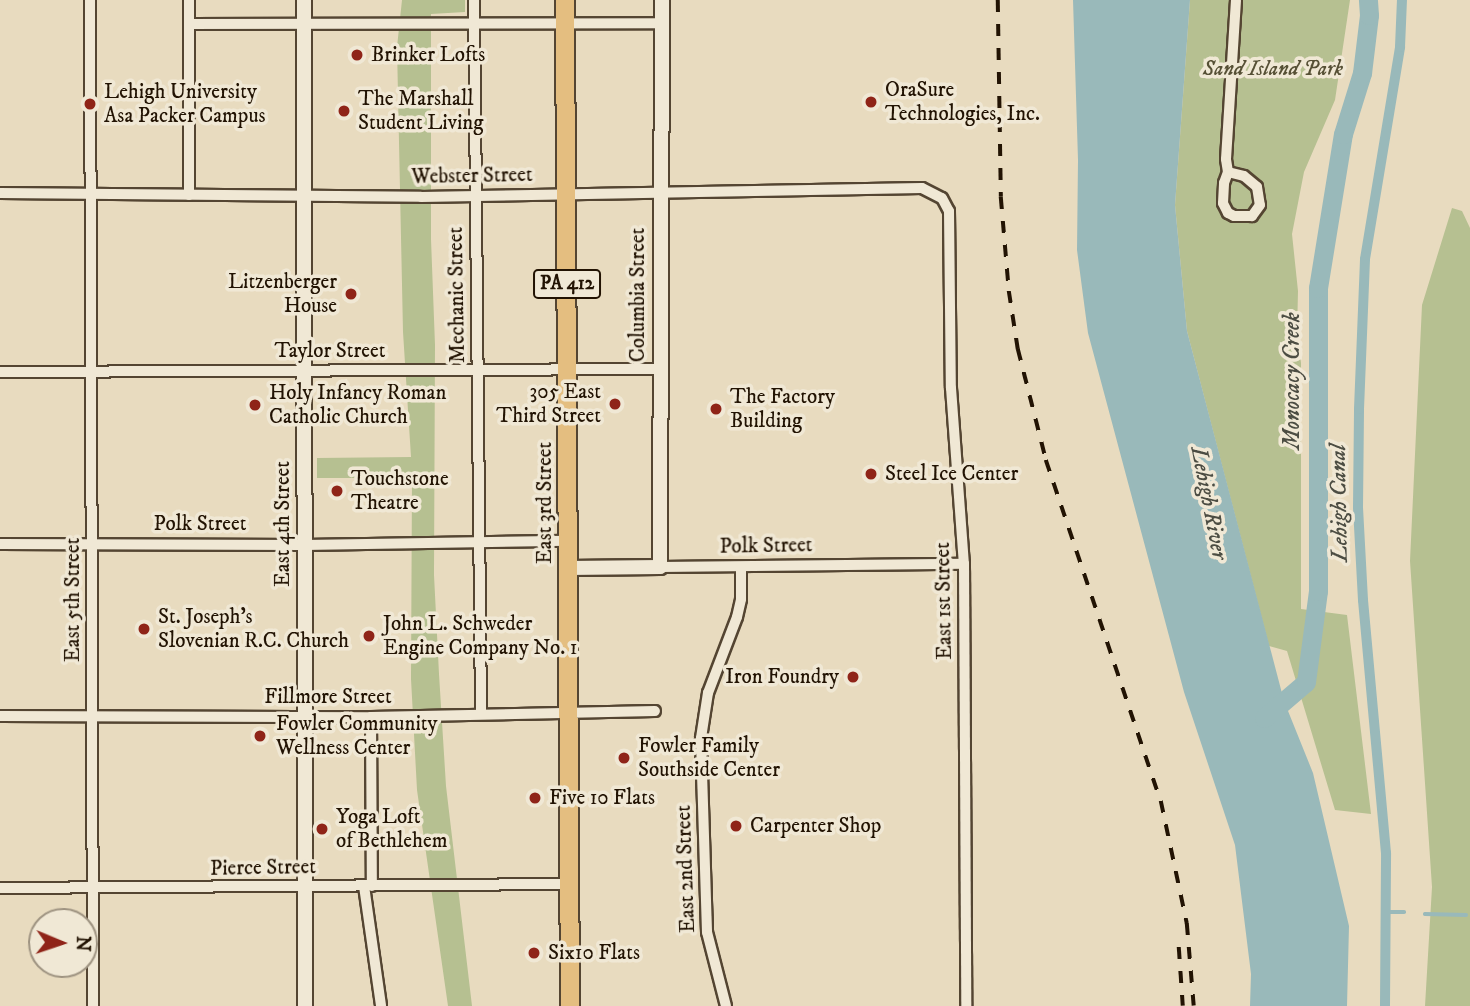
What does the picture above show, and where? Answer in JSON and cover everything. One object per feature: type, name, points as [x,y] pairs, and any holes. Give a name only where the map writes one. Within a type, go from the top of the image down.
[{"type":"highway","name":"East 3rd Street","points":[[565,0],[569,1006]]},
{"type":"main road","name":"East 4th Street","points":[[304,0],[305,1006]]},
{"type":"main road","name":"Columbia Street","points":[[660,567],[659,193],[662,0]]},
{"type":"main road","points":[[660,23],[672,0]]},
{"type":"main road","name":"Polk Street","points":[[568,568],[660,567]]},
{"type":"street","name":"East 5th Street","points":[[90,0],[93,1006]]},
{"type":"street","points":[[189,0],[189,195]]},
{"type":"street","name":"Mechanic Street","points":[[474,0],[481,714]]},
{"type":"street","points":[[1228,172],[1244,176],[1257,187],[1260,205],[1252,216],[1241,218],[1227,213],[1222,193],[1228,172],[1226,159],[1236,0]]},
{"type":"street","points":[[189,24],[660,23]]},
{"type":"street","name":"Webster Street","points":[[0,193],[474,195],[922,188],[942,198]]},
{"type":"street","name":"East 1st Street","points":[[942,198],[949,211],[951,388],[964,564],[966,1006]]},
{"type":"street","name":"Taylor Street","points":[[0,372],[659,369]]},
{"type":"street","name":"Polk Street","points":[[0,544],[304,545],[568,541]]},
{"type":"street","name":"Polk Street","points":[[660,567],[964,564]]},
{"type":"street","name":"East 2nd Street","points":[[726,1006],[707,932],[701,738],[708,693],[737,617],[741,568]]},
{"type":"street","name":"Fillmore Street","points":[[0,716],[371,717],[655,710]]},
{"type":"street","points":[[371,717],[368,886],[381,1006]]},
{"type":"street","name":"Pierce Street","points":[[0,888],[569,884]]},
{"type":"green space","points":[[402,0],[465,0],[465,12],[431,14],[431,239],[435,345],[434,575],[439,674],[446,786],[472,1006],[448,1006],[417,790],[411,679],[412,478],[317,478],[317,458],[411,457],[403,332],[397,47]]},
{"type":"green space","name":"Sand Island Park","points":[[1190,0],[1350,0],[1335,100],[1304,172],[1292,234],[1301,363],[1301,609],[1347,615],[1371,814],[1335,810],[1287,651],[1269,646],[1187,331],[1175,205]]},
{"type":"green space","points":[[1452,208],[1462,211],[1470,228],[1470,1006],[1425,1006],[1432,887],[1410,561],[1422,305]]},
{"type":"water","name":"Lehigh River","points":[[1073,0],[1190,0],[1175,205],[1187,331],[1284,701],[1313,773],[1349,926],[1347,1006],[1250,1006],[1251,974],[1235,845],[1184,692],[1088,333],[1077,250],[1078,160]]},
{"type":"waterway","name":"Monocacy Creek","points":[[1264,718],[1306,682],[1318,591],[1318,288],[1343,134],[1362,73],[1369,15],[1368,0]]},
{"type":"waterway","name":"Lehigh Canal","points":[[1385,1006],[1386,853],[1363,600],[1358,507],[1359,409],[1365,259],[1400,47],[1402,0]]},
{"type":"waterway","points":[[1388,912],[1404,912]]},
{"type":"waterway","points":[[1425,914],[1466,915]]},
{"type":"railway","points":[[998,0],[1001,197],[1009,291],[1018,349],[1046,460],[1161,801],[1187,923],[1194,1006]]},
{"type":"railway","points":[[1179,947],[1183,1006]]},
{"type":"place","name":"Brinker Lofts","points":[[357,55]]},
{"type":"place","name":"OraSure Technologies, Inc.","points":[[871,102]]},
{"type":"place","name":"Lehigh University Asa Packer Campus","points":[[90,104]]},
{"type":"place","name":"The Marshall Student Living","points":[[344,111]]},
{"type":"place","name":"Litzenberger House","points":[[351,294]]},
{"type":"place","name":"305 East Third Street","points":[[615,404]]},
{"type":"place","name":"Holy Infancy Roman Catholic Church","points":[[255,405]]},
{"type":"place","name":"The Factory Building","points":[[716,409]]},
{"type":"place","name":"Steel Ice Center","points":[[871,474]]},
{"type":"place","name":"Touchstone Theatre","points":[[337,491]]},
{"type":"place","name":"St. Joseph's Slovenian R.C. Church","points":[[144,629]]},
{"type":"place","name":"John L. Schweder Engine Company No. 1","points":[[369,636]]},
{"type":"place","name":"Iron Foundry","points":[[853,677]]},
{"type":"place","name":"Fowler Community Wellness Center","points":[[260,736]]},
{"type":"place","name":"Fowler Family Southside Center","points":[[624,758]]},
{"type":"place","name":"Five 10 Flats","points":[[535,798]]},
{"type":"place","name":"Carpenter Shop","points":[[736,826]]},
{"type":"place","name":"Yoga Loft of Bethlehem","points":[[322,829]]},
{"type":"place","name":"Six10 Flats","points":[[534,953]]}]
